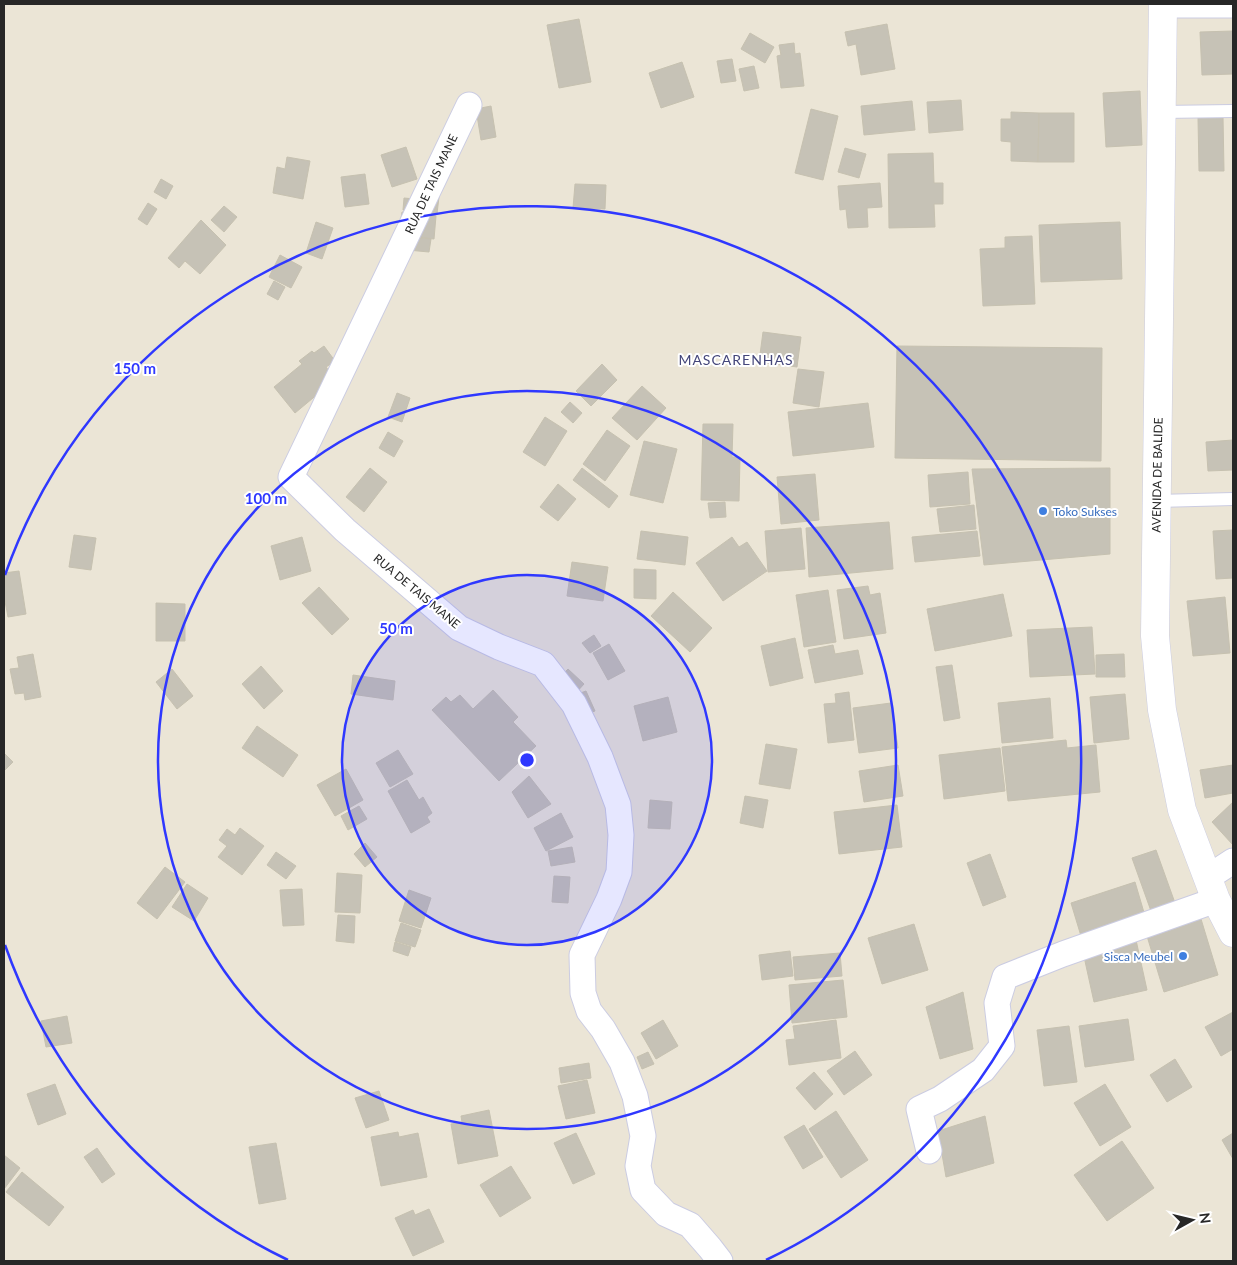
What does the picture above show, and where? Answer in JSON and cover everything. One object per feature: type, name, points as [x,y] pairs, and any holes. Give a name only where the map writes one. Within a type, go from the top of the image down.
[{"type":"main road","name":"AVENIDA DE BALIDE","points":[[1163,4],[1155,636],[1162,710],[1182,810],[1211,889],[1233,933]]},
{"type":"street","points":[[1163,4],[1233,5]]},
{"type":"street","name":"RUA DE TAIS MANE","points":[[468,104],[291,477],[345,530],[459,628],[543,664],[574,704],[600,757],[618,804],[621,835],[619,872],[610,899],[582,955],[583,993],[588,1011],[603,1030],[622,1062],[635,1096],[643,1136],[638,1166],[643,1190],[666,1214],[690,1225],[720,1261]]},
{"type":"street","points":[[929,1151],[919,1109],[940,1099],[983,1070],[1002,1046],[997,1003],[1006,977],[1211,889],[1233,861]]},
{"type":"lane","points":[[1161,112],[1233,111]]},
{"type":"lane","points":[[1157,501],[1233,499]]},
{"type":"building","points":[[579,19],[591,82],[559,88],[547,25]]},
{"type":"building","points":[[887,24],[895,69],[861,75],[856,44],[848,46],[845,32]]},
{"type":"building","points":[[1233,31],[1233,74],[1202,75],[1200,32]]},
{"type":"building","points":[[750,33],[774,47],[765,63],[741,49]]},
{"type":"building","points":[[794,43],[795,54],[800,53],[804,86],[781,88],[777,56],[781,55],[779,45]]},
{"type":"building","points":[[732,59],[736,81],[721,83],[717,61]]},
{"type":"building","points":[[682,62],[694,97],[661,108],[649,73]]},
{"type":"building","points":[[754,66],[759,88],[744,91],[739,69]]},
{"type":"building","points":[[1140,91],[1142,145],[1106,147],[1103,93]]},
{"type":"building","points":[[961,100],[963,130],[929,133],[927,102]]},
{"type":"building","points":[[912,101],[915,130],[864,135],[861,106]]},
{"type":"building","points":[[491,106],[496,137],[481,140],[476,109]]},
{"type":"building","points":[[811,109],[838,116],[823,180],[795,173]]},
{"type":"building","points":[[1011,112],[1039,113],[1038,162],[1011,161],[1011,142],[1001,141],[1001,119],[1011,119]]},
{"type":"building","points":[[1039,113],[1074,113],[1074,162],[1038,162]]},
{"type":"building","points":[[1223,117],[1224,171],[1199,171],[1198,118]]},
{"type":"building","points":[[406,147],[417,179],[392,187],[381,155]]},
{"type":"building","points":[[845,148],[866,154],[859,178],[838,172]]},
{"type":"building","points":[[933,153],[934,183],[943,183],[943,204],[934,204],[935,227],[889,228],[888,154]]},
{"type":"building","points":[[287,157],[310,161],[303,199],[273,193],[277,167],[285,169]]},
{"type":"building","points":[[365,174],[369,204],[345,207],[341,177]]},
{"type":"building","points":[[161,179],[173,186],[166,199],[154,192]]},
{"type":"building","points":[[880,183],[882,207],[867,208],[868,227],[848,228],[846,209],[840,210],[838,186]]},
{"type":"building","points":[[575,184],[606,185],[605,209],[573,208]]},
{"type":"building","points":[[440,188],[437,214],[403,210],[404,198],[425,200]]},
{"type":"building","points":[[148,203],[157,209],[147,225],[138,219]]},
{"type":"building","points":[[224,206],[237,217],[224,232],[211,220]]},
{"type":"building","points":[[402,212],[436,216],[434,239],[399,235]]},
{"type":"building","points":[[201,220],[226,245],[200,274],[185,261],[179,268],[168,258]]},
{"type":"building","points":[[316,222],[333,228],[322,259],[306,253]]},
{"type":"building","points":[[1120,222],[1122,279],[1041,282],[1039,225]]},
{"type":"building","points":[[398,235],[431,239],[429,252],[397,249]]},
{"type":"building","points":[[1032,236],[1035,304],[983,306],[980,249],[1005,248],[1005,237]]},
{"type":"building","points":[[280,255],[302,267],[291,288],[269,277]]},
{"type":"building","points":[[274,281],[285,287],[278,300],[267,294]]},
{"type":"building","points":[[763,332],[801,337],[797,367],[759,362]]},
{"type":"building","points":[[324,346],[335,361],[326,367],[333,376],[325,388],[295,413],[274,387],[302,364],[299,361],[312,351],[314,353]]},
{"type":"building","points":[[897,346],[1102,348],[1101,461],[895,458]]},
{"type":"building","points":[[602,364],[617,380],[591,406],[576,391]]},
{"type":"building","points":[[798,369],[824,372],[819,407],[793,403]]},
{"type":"building","points":[[642,386],[666,408],[637,440],[612,418]]},
{"type":"building","points":[[397,393],[410,398],[402,422],[388,417]]},
{"type":"building","points":[[570,402],[582,413],[573,423],[561,412]]},
{"type":"building","points":[[868,403],[874,447],[793,456],[788,412]]},
{"type":"building","points":[[545,417],[567,431],[545,466],[523,452]]},
{"type":"building","points":[[703,424],[733,424],[732,457],[740,457],[739,501],[701,500]]},
{"type":"building","points":[[607,430],[630,446],[605,481],[583,464]]},
{"type":"building","points":[[388,432],[403,441],[394,457],[379,448]]},
{"type":"building","points":[[1233,440],[1233,470],[1208,471],[1206,442]]},
{"type":"building","points":[[644,441],[677,449],[663,503],[630,495]]},
{"type":"building","points":[[370,468],[387,482],[364,512],[346,497]]},
{"type":"building","points":[[582,468],[618,496],[609,508],[573,480]]},
{"type":"building","name":"Toko Sukses","points":[[1110,468],[1110,554],[984,565],[972,469]]},
{"type":"building","points":[[968,472],[970,504],[930,507],[928,475]]},
{"type":"building","points":[[815,474],[819,520],[781,524],[777,477]]},
{"type":"building","points":[[558,484],[576,499],[558,521],[540,507]]},
{"type":"building","points":[[725,502],[726,517],[710,518],[708,503]]},
{"type":"building","points":[[974,505],[976,529],[940,532],[937,509]]},
{"type":"building","points":[[889,522],[893,569],[809,577],[806,528]]},
{"type":"building","points":[[801,528],[805,569],[768,572],[765,531]]},
{"type":"building","points":[[1233,530],[1233,578],[1216,579],[1213,531]]},
{"type":"building","points":[[641,531],[688,537],[685,565],[637,559]]},
{"type":"building","points":[[977,531],[980,556],[915,562],[912,537]]},
{"type":"building","points":[[74,535],[96,538],[91,570],[69,567]]},
{"type":"building","points":[[302,537],[311,571],[280,580],[271,546]]},
{"type":"building","points":[[732,537],[739,547],[747,542],[767,571],[723,601],[696,563]]},
{"type":"building","points":[[572,562],[608,567],[603,601],[567,596]]},
{"type":"building","points":[[634,569],[656,570],[656,599],[634,598]]},
{"type":"building","points":[[19,571],[26,614],[8,617],[4,596],[4,573]]},
{"type":"building","points":[[868,586],[870,595],[880,593],[886,633],[844,639],[837,590]]},
{"type":"building","points":[[319,587],[349,619],[332,635],[302,603]]},
{"type":"building","points":[[828,590],[836,642],[804,647],[796,595]]},
{"type":"building","points":[[673,592],[712,628],[690,652],[651,616]]},
{"type":"building","points":[[1003,594],[1012,636],[935,651],[927,609]]},
{"type":"building","points":[[1225,597],[1230,653],[1193,656],[1187,601]]},
{"type":"building","points":[[156,603],[185,604],[185,641],[156,641]]},
{"type":"building","points":[[1092,627],[1095,674],[1030,677],[1027,630]]},
{"type":"building","points":[[594,635],[601,646],[590,653],[582,643]]},
{"type":"building","points":[[795,638],[803,678],[770,686],[761,646]]},
{"type":"building","points":[[609,644],[625,671],[608,680],[593,653]]},
{"type":"building","points":[[833,645],[835,654],[858,650],[863,674],[815,683],[808,650]]},
{"type":"building","points":[[33,654],[41,697],[25,700],[24,693],[15,694],[10,669],[19,668],[17,657]]},
{"type":"building","points":[[1124,654],[1125,677],[1096,677],[1096,655]]},
{"type":"building","points":[[952,665],[960,718],[944,721],[936,667]]},
{"type":"building","points":[[261,666],[283,691],[264,709],[242,684]]},
{"type":"building","points":[[172,669],[193,696],[177,709],[156,682]]},
{"type":"building","points":[[568,669],[584,684],[574,695],[558,679]]},
{"type":"building","points":[[353,675],[395,681],[393,700],[351,694]]},
{"type":"building","points":[[493,690],[518,717],[513,722],[536,746],[499,781],[432,710],[446,697],[451,702],[460,695],[473,709]]},
{"type":"building","points":[[586,691],[595,711],[583,715],[575,695]]},
{"type":"building","points":[[849,692],[854,740],[828,743],[824,704],[836,703],[835,694]]},
{"type":"building","points":[[1125,694],[1129,739],[1094,743],[1090,697]]},
{"type":"building","points":[[668,697],[677,732],[643,741],[634,706]]},
{"type":"building","points":[[1050,698],[1053,738],[1002,743],[998,703]]},
{"type":"building","points":[[891,703],[898,748],[859,753],[853,708]]},
{"type":"building","points":[[257,726],[298,755],[283,777],[242,748]]},
{"type":"building","points":[[1066,740],[1067,748],[1096,745],[1100,792],[1008,801],[1002,747]]},
{"type":"building","points":[[766,744],[797,749],[790,789],[759,784]]},
{"type":"building","points":[[1000,748],[1005,791],[944,799],[939,755]]},
{"type":"building","points":[[398,750],[413,774],[390,787],[376,763]]},
{"type":"building","points":[[4,753],[13,762],[4,771]]},
{"type":"building","points":[[898,765],[903,796],[864,802],[859,771]]},
{"type":"building","points":[[1233,765],[1233,793],[1205,798],[1200,770]]},
{"type":"building","points":[[346,769],[363,800],[335,816],[317,785]]},
{"type":"building","points":[[529,776],[551,804],[528,818],[512,792]]},
{"type":"building","points":[[407,780],[419,800],[423,797],[432,813],[427,817],[430,822],[411,833],[388,791]]},
{"type":"building","points":[[745,796],[768,800],[763,828],[740,823]]},
{"type":"building","points":[[650,800],[672,802],[670,829],[648,828]]},
{"type":"building","points":[[1233,802],[1233,845],[1212,822]]},
{"type":"building","points":[[897,805],[902,847],[839,854],[834,812]]},
{"type":"building","points":[[359,806],[367,819],[348,830],[341,816]]},
{"type":"building","points":[[561,813],[573,837],[546,851],[534,828]]},
{"type":"building","points":[[240,828],[264,846],[242,875],[218,857],[227,846],[219,840],[227,829],[235,835]]},
{"type":"building","points":[[365,843],[377,857],[365,867],[354,854]]},
{"type":"building","points":[[572,847],[575,862],[551,866],[548,851]]},
{"type":"building","points":[[1156,850],[1175,903],[1151,911],[1132,858]]},
{"type":"building","points":[[276,852],[296,866],[286,879],[267,865]]},
{"type":"building","points":[[990,854],[1006,897],[983,906],[967,863]]},
{"type":"building","points":[[165,867],[185,882],[157,919],[137,903]]},
{"type":"building","points":[[337,873],[362,875],[360,913],[335,912]]},
{"type":"building","points":[[554,876],[570,877],[568,903],[552,902]]},
{"type":"building","points":[[1135,882],[1145,916],[1081,936],[1071,903]]},
{"type":"building","points":[[187,884],[208,898],[194,921],[172,907]]},
{"type":"building","points":[[302,889],[304,925],[283,926],[280,890]]},
{"type":"building","points":[[409,890],[431,898],[421,928],[399,921]]},
{"type":"building","points":[[338,915],[355,916],[354,943],[336,941]]},
{"type":"building","name":"Sisca Meubel","points":[[1201,919],[1218,975],[1164,992],[1147,936]]},
{"type":"building","points":[[401,923],[421,930],[415,947],[395,941]]},
{"type":"building","points":[[914,924],[928,970],[882,984],[868,938]]},
{"type":"building","points":[[1136,940],[1147,990],[1094,1002],[1083,952]]},
{"type":"building","points":[[395,942],[411,947],[408,956],[393,951]]},
{"type":"building","points":[[790,951],[793,976],[762,980],[759,955]]},
{"type":"building","points":[[840,953],[842,976],[795,980],[793,957]]},
{"type":"building","points":[[843,980],[847,1017],[792,1023],[789,985]]},
{"type":"building","points":[[963,992],[973,1049],[940,1059],[926,1007]]},
{"type":"building","points":[[1233,1012],[1233,1049],[1221,1056],[1205,1027]]},
{"type":"building","points":[[67,1016],[72,1043],[46,1047],[41,1021]]},
{"type":"building","points":[[1128,1019],[1134,1060],[1085,1067],[1079,1026]]},
{"type":"building","points":[[663,1020],[678,1046],[656,1059],[641,1033]]},
{"type":"building","points":[[836,1020],[841,1058],[789,1065],[786,1040],[795,1039],[793,1026]]},
{"type":"building","points":[[1069,1026],[1077,1082],[1044,1086],[1037,1030]]},
{"type":"building","points":[[855,1051],[872,1075],[844,1095],[827,1071]]},
{"type":"building","points":[[648,1052],[654,1064],[642,1069],[637,1057]]},
{"type":"building","points":[[1175,1059],[1192,1087],[1167,1102],[1150,1075]]},
{"type":"building","points":[[589,1063],[591,1078],[561,1083],[559,1068]]},
{"type":"building","points":[[814,1072],[833,1094],[815,1110],[796,1088]]},
{"type":"building","points":[[587,1080],[595,1113],[566,1119],[558,1086]]},
{"type":"building","points":[[55,1084],[66,1114],[38,1125],[27,1094]]},
{"type":"building","points":[[1105,1084],[1131,1127],[1100,1146],[1074,1103]]},
{"type":"building","points":[[379,1091],[389,1120],[366,1128],[355,1098]]},
{"type":"building","points":[[489,1110],[498,1156],[458,1164],[451,1124],[462,1122],[461,1116]]},
{"type":"building","points":[[836,1111],[868,1160],[841,1178],[809,1129]]},
{"type":"building","points":[[985,1116],[994,1163],[946,1177],[938,1131]]},
{"type":"building","points":[[804,1125],[823,1157],[803,1169],[784,1137]]},
{"type":"building","points":[[398,1132],[399,1137],[418,1133],[427,1177],[381,1186],[371,1137]]},
{"type":"building","points":[[576,1133],[595,1174],[573,1184],[554,1143]]},
{"type":"building","points":[[1233,1133],[1233,1159],[1222,1140]]},
{"type":"building","points":[[1122,1141],[1154,1188],[1107,1221],[1074,1175]]},
{"type":"building","points":[[276,1143],[286,1199],[259,1204],[249,1147]]},
{"type":"building","points":[[97,1148],[115,1174],[102,1183],[84,1157]]},
{"type":"building","points":[[4,1155],[20,1168],[4,1189]]},
{"type":"building","points":[[511,1166],[531,1198],[500,1217],[480,1185]]},
{"type":"building","points":[[22,1172],[64,1207],[49,1226],[6,1192]]},
{"type":"building","points":[[429,1209],[444,1242],[413,1256],[395,1218],[413,1210],[415,1215]]},
{"type":"place","name":"Toko Sukses","points":[[1043,511]]},
{"type":"place","name":"Sisca Meubel","points":[[1183,956]]},
{"type":"district","name":"MASCARENHAS","points":[[736,359]]}]
